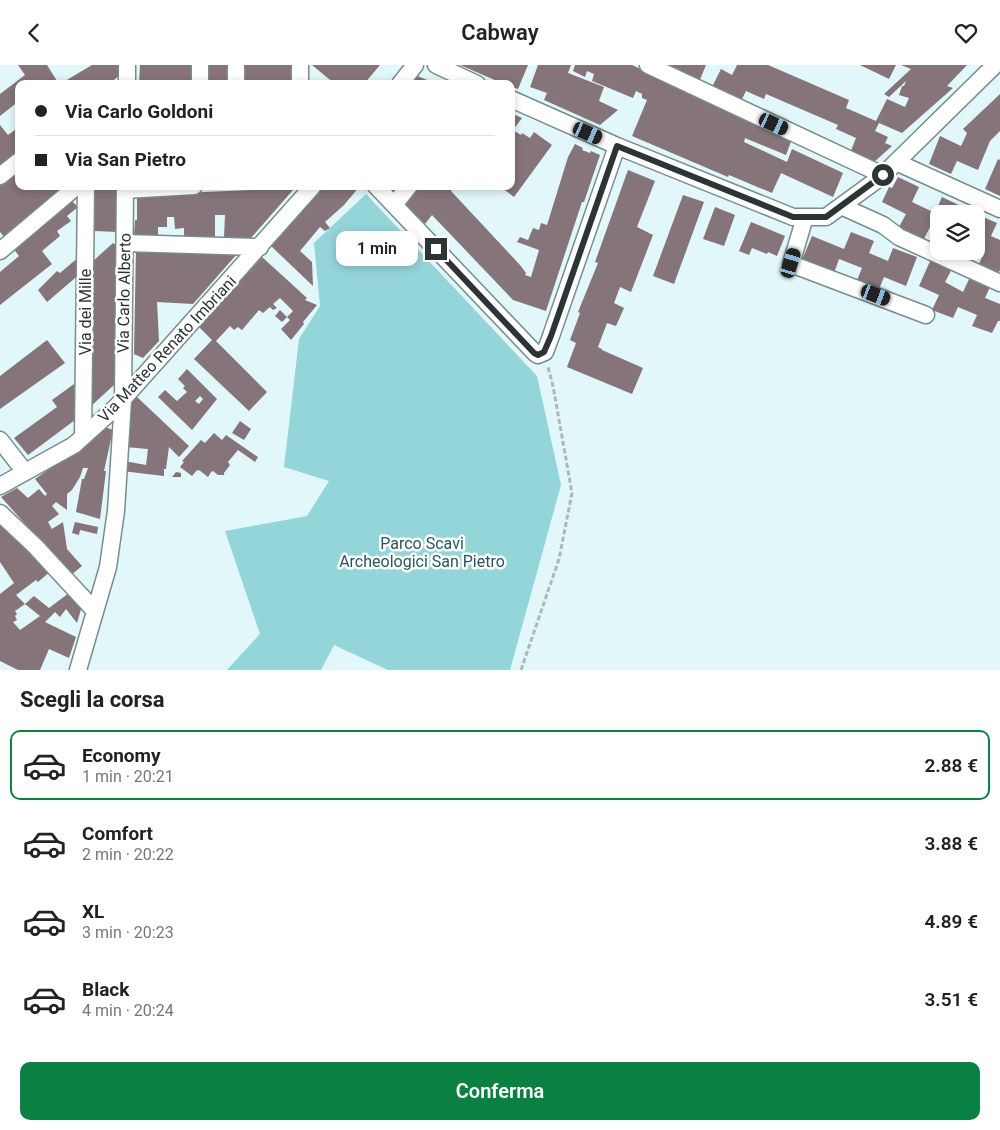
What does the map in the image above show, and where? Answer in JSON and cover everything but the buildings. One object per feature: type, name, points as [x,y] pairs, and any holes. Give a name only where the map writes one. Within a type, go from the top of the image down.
[{"type":"street","points":[[200,65],[200,80]]},
{"type":"street","points":[[236,65],[236,80]]},
{"type":"street","points":[[300,65],[300,80]]},
{"type":"street","points":[[403,80],[415,65]]},
{"type":"street","points":[[436,65],[469,80]]},
{"type":"street","points":[[648,65],[883,175]]},
{"type":"street","points":[[515,101],[617,146],[793,217],[826,217],[883,175],[995,65]]},
{"type":"street","points":[[380,190],[534,353],[541,354],[617,146]]},
{"type":"street","points":[[896,162],[1000,209]]},
{"type":"street","points":[[0,176],[15,164]]},
{"type":"street","points":[[2,247],[72,190]]},
{"type":"street","name":"Via dei Mille","points":[[84,437],[86,190]]},
{"type":"street","name":"Via Carlo Alberto","points":[[78,670],[108,567],[116,511],[123,400],[125,190]]},
{"type":"street","points":[[298,190],[298,203]]},
{"type":"street","name":"Via Matteo Renato Imbriani","points":[[0,485],[74,445],[123,400],[309,190]]},
{"type":"street","points":[[394,205],[406,190]]},
{"type":"street","points":[[841,206],[883,225],[899,237],[1000,283]]},
{"type":"street","points":[[805,217],[791,263],[926,315]]},
{"type":"street","points":[[125,243],[260,247]]},
{"type":"street","points":[[0,440],[26,472]]},
{"type":"street","points":[[0,513],[35,546],[95,611]]},
{"type":"path","points":[[521,670],[559,559],[572,493],[553,386],[541,354]]},
{"type":"green space","name":"Parco Scavi Archeologici San Pietro","points":[[366,194],[537,376],[561,485],[510,670],[388,670],[334,645],[321,670],[227,670],[260,634],[225,531],[307,516],[329,481],[284,467],[299,339],[320,306],[314,243]]},
{"type":"route","points":[[436,249],[538,355],[544,352],[551,336],[617,146],[793,217],[826,217],[883,175]]}]
